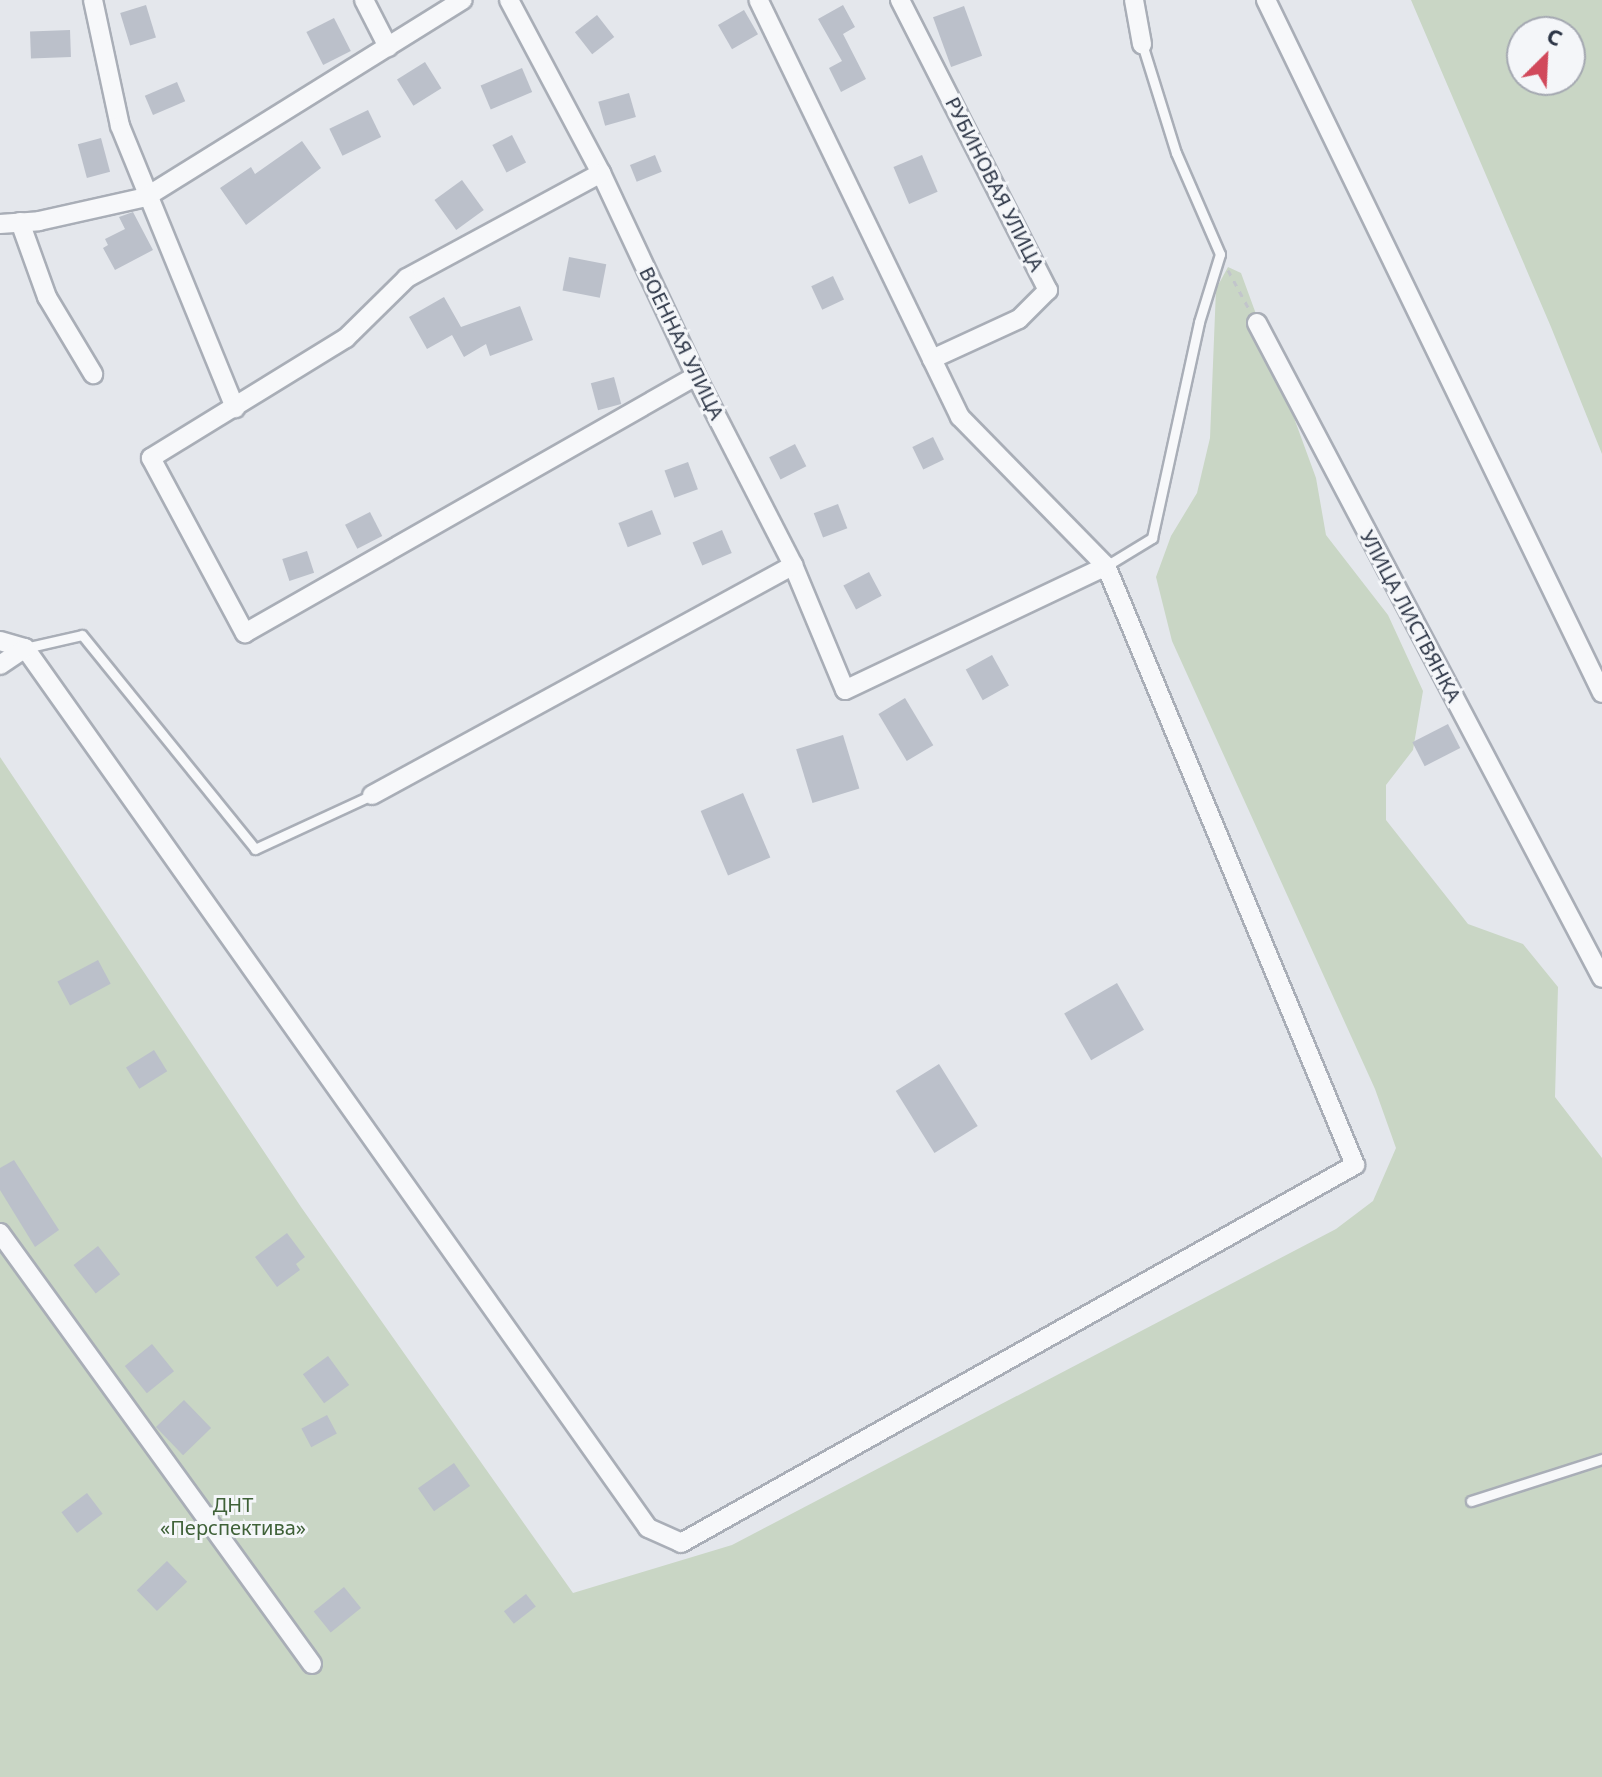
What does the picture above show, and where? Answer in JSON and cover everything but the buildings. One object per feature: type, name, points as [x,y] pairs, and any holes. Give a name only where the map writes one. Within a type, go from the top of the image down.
[{"type":"street","points":[[93,0],[120,126],[146,197],[235,408]]},
{"type":"street","points":[[364,0],[388,47]]},
{"type":"street","points":[[0,224],[146,197],[463,0]]},
{"type":"street","name":"ВОЕННАЯ УЛИЦА","points":[[509,0],[601,173],[696,376],[793,565],[845,690],[1106,566]]},
{"type":"street","points":[[0,641],[25,648],[648,1528],[681,1543],[1355,1165],[1106,566],[960,417],[758,0]]},
{"type":"street","name":"РУБИНОВАЯ УЛИЦА","points":[[900,0],[1048,290],[1019,319],[932,359]]},
{"type":"street","points":[[1134,0],[1142,44]]},
{"type":"street","points":[[1266,0],[1602,693]]},
{"type":"street","points":[[601,173],[407,278],[346,338],[151,458],[245,633],[696,376]]},
{"type":"street","points":[[20,222],[47,297],[93,374]]},
{"type":"street","name":"УЛИЦА ЛИСТВЯНКА","points":[[1257,323],[1602,978]]},
{"type":"street","points":[[372,795],[793,565]]},
{"type":"street","points":[[0,665],[25,648]]},
{"type":"street","points":[[0,1233],[312,1664]]},
{"type":"lane","points":[[1106,566],[1152,538],[1199,322],[1220,254],[1176,153],[1142,44]]},
{"type":"lane","points":[[25,648],[82,635],[255,849],[372,795]]},
{"type":"lane","points":[[1471,1501],[1602,1459]]},
{"type":"path","points":[[1220,254],[1257,323]]},
{"type":"green space","points":[[1411,0],[1602,0],[1602,454],[1551,327]]},
{"type":"green space","name":"ДНТ «Перспектива»","points":[[1228,267],[1241,273],[1316,478],[1326,535],[1388,615],[1423,691],[1413,750],[1386,785],[1386,820],[1468,924],[1523,944],[1558,987],[1555,1097],[1602,1158],[1602,1777],[0,1777],[0,757],[301,1207],[573,1593],[732,1545],[1336,1229],[1373,1201],[1396,1148],[1375,1089],[1172,641],[1156,577],[1171,536],[1197,493],[1210,438],[1216,289]]}]
